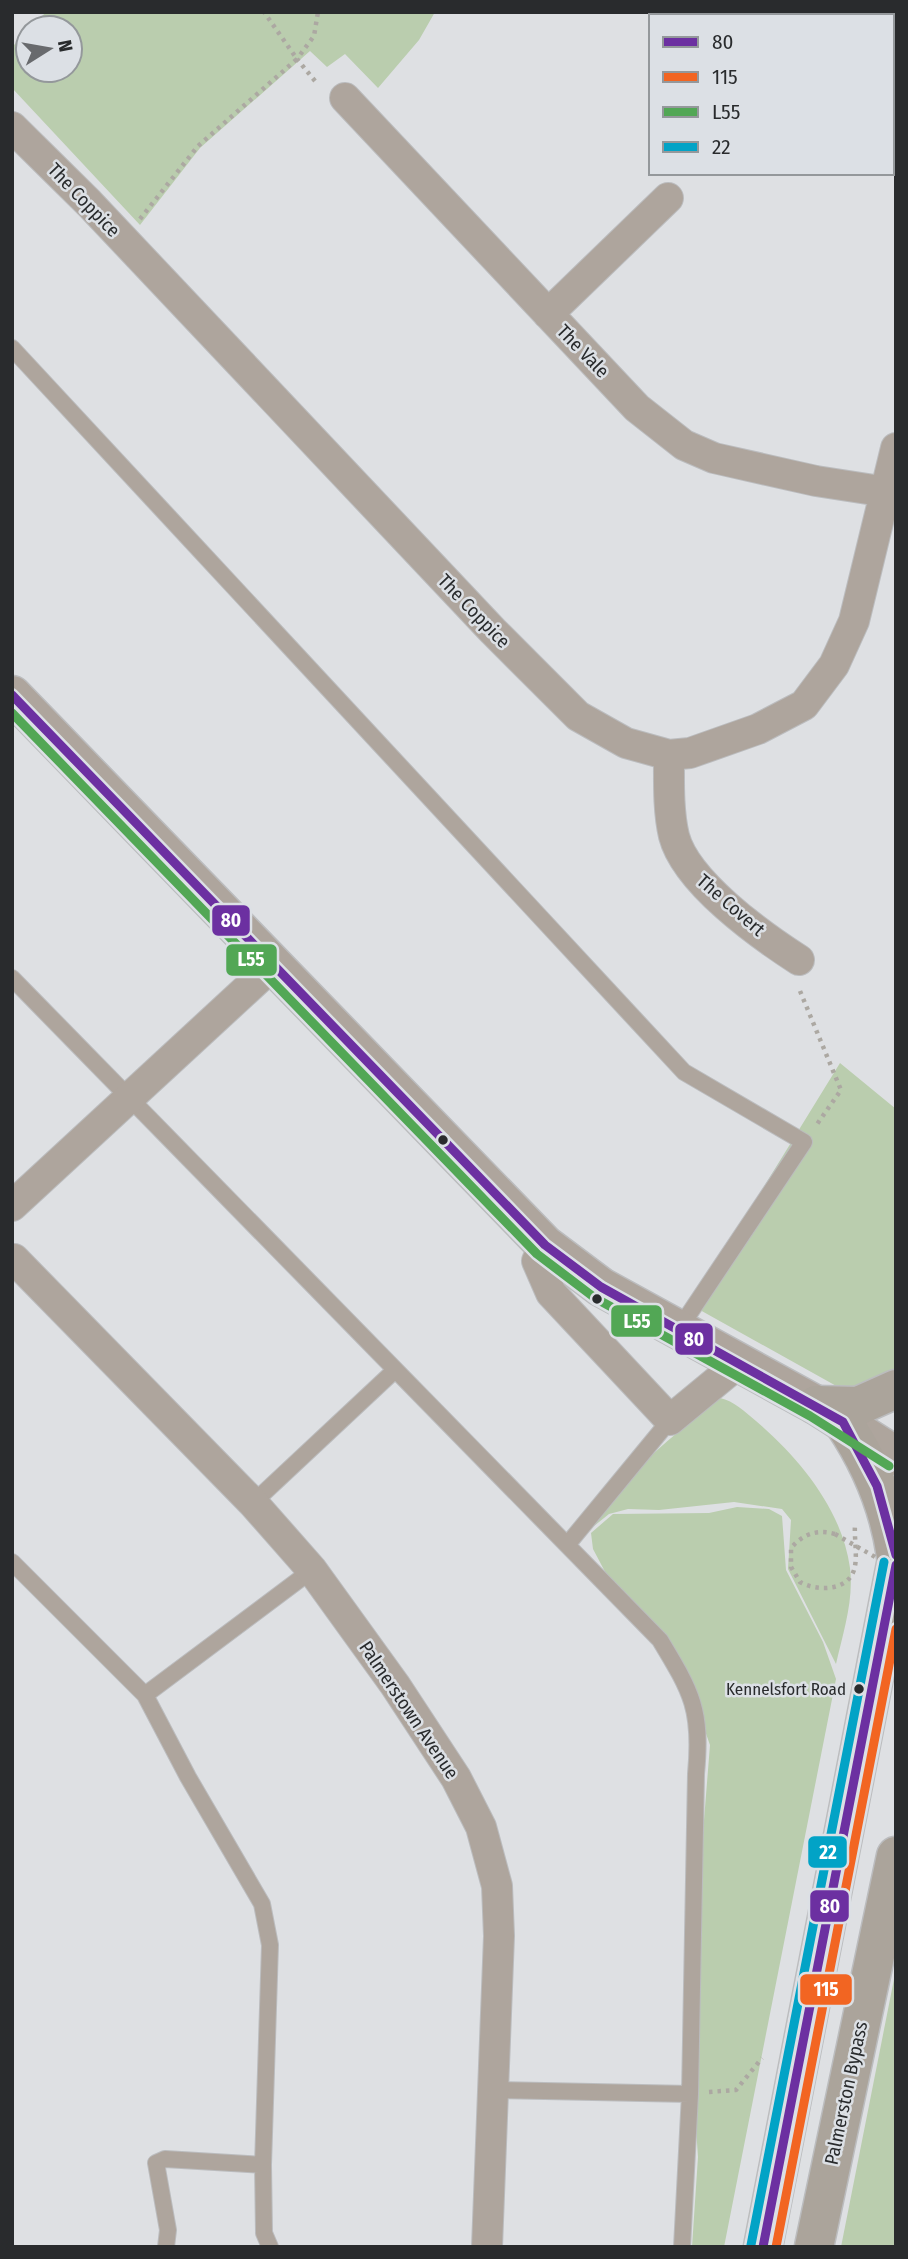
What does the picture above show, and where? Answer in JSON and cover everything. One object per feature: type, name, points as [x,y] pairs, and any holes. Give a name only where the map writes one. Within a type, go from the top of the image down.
[{"type":"main road","points":[[896,1389],[858,1406],[829,1414],[858,1444],[878,1486],[896,1556]]},
{"type":"main road","points":[[763,2247],[896,1567]]},
{"type":"main road","points":[[832,1896],[864,1820],[896,1683]]},
{"type":"main road","name":"Palmerston Bypass","points":[[814,2247],[896,1856]]},
{"type":"street","name":"The Vale","points":[[345,98],[637,408],[684,445],[727,461],[816,481],[887,492]]},
{"type":"street","name":"The Coppice","points":[[12,127],[89,203],[493,632],[578,716],[626,743],[669,755],[690,752],[758,729],[804,705],[834,665],[854,621],[896,448]]},
{"type":"street","points":[[548,314],[668,198]]},
{"type":"street","points":[[12,695],[545,1245],[601,1287],[829,1414],[896,1456]]},
{"type":"street","name":"The Covert","points":[[669,755],[674,837],[693,872],[747,922],[799,960]]},
{"type":"street","points":[[12,1206],[272,966]]},
{"type":"street","points":[[545,1245],[537,1261],[551,1293],[670,1420],[739,1363]]},
{"type":"street","name":"Palmerstown Avenue","points":[[15,1259],[253,1503],[312,1570],[395,1685],[456,1778],[481,1827],[497,1886],[499,1936],[486,2247]]},
{"type":"lane","points":[[12,348],[684,1072],[804,1142],[679,1329]]},
{"type":"lane","points":[[12,978],[660,1640],[691,1691],[699,1738],[690,2094],[682,2247]]},
{"type":"lane","points":[[253,1503],[394,1371]]},
{"type":"lane","points":[[567,1545],[670,1420]]},
{"type":"lane","points":[[12,1562],[145,1695],[188,1777],[262,1904],[270,1945],[263,2165],[264,2233],[270,2247]]},
{"type":"lane","points":[[145,1695],[312,1570]]},
{"type":"lane","points":[[493,2091],[690,2094]]},
{"type":"lane","points":[[166,2247],[168,2230],[156,2162],[165,2159],[263,2165]]},
{"type":"path","points":[[264,12],[315,81]]},
{"type":"path","points":[[135,226],[198,146],[297,59],[314,36],[318,12]]},
{"type":"path","points":[[800,991],[841,1090],[804,1142]]},
{"type":"path","points":[[855,1525],[854,1570],[849,1577],[835,1586],[821,1589],[800,1583],[791,1567],[791,1548],[804,1536],[814,1532],[835,1534],[896,1567]]},
{"type":"path","points":[[690,2094],[736,2090],[762,2058]]},
{"type":"green space","points":[[435,12],[419,40],[378,88],[345,54],[327,67],[310,51],[200,148],[140,225],[12,88],[14,45],[14,84],[84,84],[84,14],[44,14]]},
{"type":"green space","points":[[840,1063],[896,1109],[896,1373],[856,1397],[691,1305]]},
{"type":"green space","points":[[720,1398],[743,1411],[788,1451],[816,1486],[838,1525],[851,1580],[847,1616],[836,1664],[788,1569],[791,1520],[782,1509],[734,1502],[659,1510],[628,1509],[609,1514],[594,1526],[635,1472]]},
{"type":"green space","points":[[737,1507],[769,1509],[782,1516],[786,1570],[823,1642],[836,1679],[724,2247],[692,2247],[698,2157],[695,2113],[701,1858],[710,1745],[678,1654],[648,1617],[611,1583],[593,1549],[591,1533],[613,1514],[709,1513]]},
{"type":"green space","points":[[896,1969],[896,2247],[841,2247]]},
{"type":"transit line","name":"80","points":[[12,695],[545,1245],[601,1287],[843,1422],[877,1486],[896,1555]]},
{"type":"transit line","name":"L55","points":[[12,713],[537,1254],[595,1298],[810,1416],[889,1466]]},
{"type":"transit line","name":"22","points":[[751,2245],[884,1562]]},
{"type":"transit line","name":"80","points":[[763,2247],[896,1565]]},
{"type":"transit line","name":"115","points":[[776,2247],[896,1629]]},
{"type":"place","name":"Kennelsfort Road","points":[[859,1689]]}]
